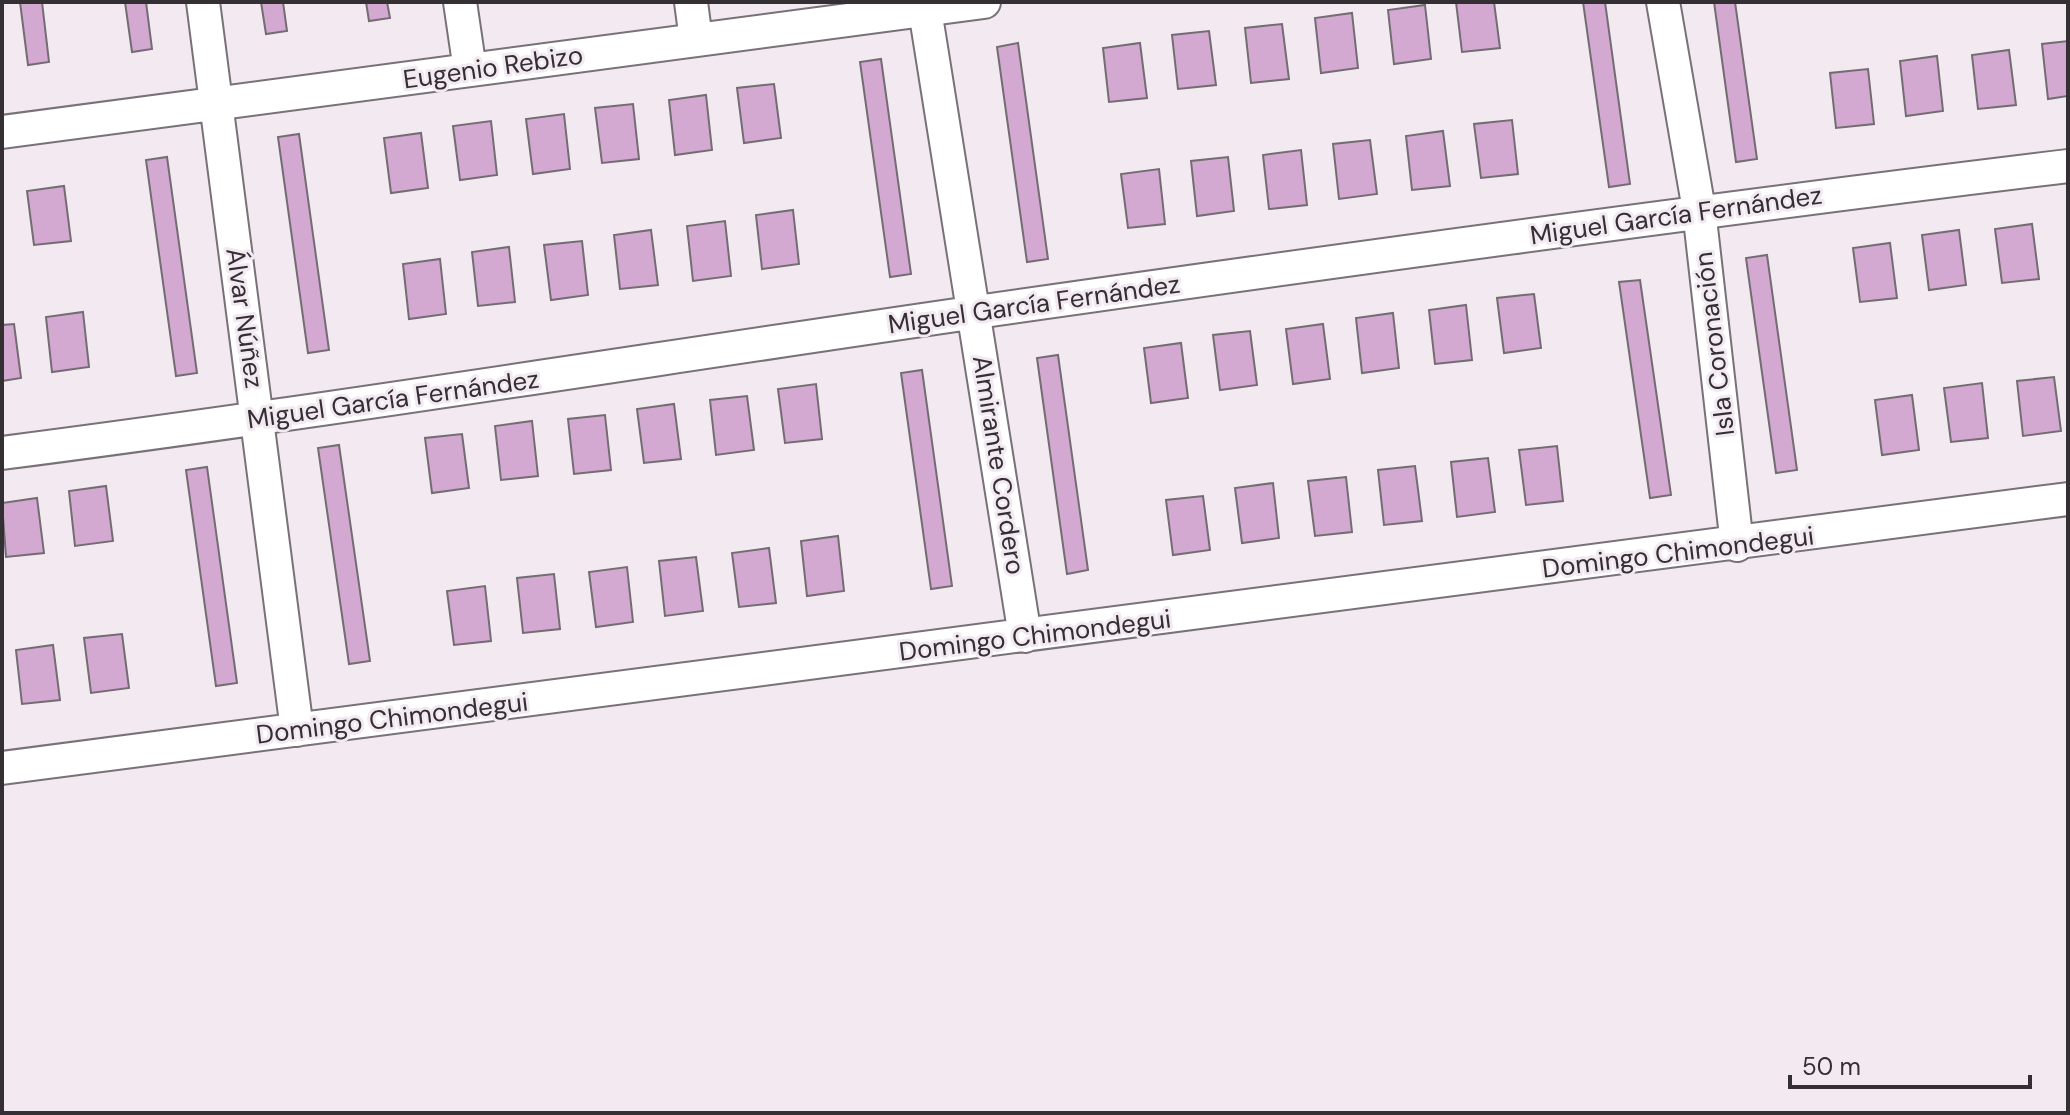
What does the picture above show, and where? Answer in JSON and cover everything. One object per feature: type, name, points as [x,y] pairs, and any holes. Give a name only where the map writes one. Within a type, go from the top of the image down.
[{"type":"street","name":"Álvar Núñez","points":[[203,2],[297,730]]},
{"type":"street","points":[[460,2],[470,70]]},
{"type":"street","points":[[691,2],[696,40]]},
{"type":"street","name":"Eugenio Rebizo","points":[[2,132],[984,2]]},
{"type":"street","name":"Isla Coronación","points":[[1663,2],[1699,210],[1737,545]]},
{"type":"street","name":"Almirante Cordero","points":[[925,10],[976,312],[1025,636]]},
{"type":"street","name":"Miguel García Fernández","points":[[2,453],[258,420],[976,312],[1699,210],[2068,166]]},
{"type":"street","name":"Domingo Chimondegui","points":[[2,768],[1737,545],[2068,499]]},
{"type":"building","points":[[20,2],[42,2],[49,62],[28,65]]},
{"type":"building","points":[[125,2],[146,2],[152,49],[132,52]]},
{"type":"building","points":[[261,2],[283,2],[287,31],[266,34]]},
{"type":"building","points":[[366,2],[387,2],[390,18],[369,21]]},
{"type":"building","points":[[1456,2],[1494,2],[1500,48],[1462,52]]},
{"type":"building","points":[[1583,2],[1605,2],[1630,184],[1609,187]]},
{"type":"building","points":[[1714,2],[1735,2],[1757,159],[1736,162]]},
{"type":"building","points":[[1425,5],[1431,59],[1394,64],[1388,10]]},
{"type":"building","points":[[1352,13],[1358,68],[1321,73],[1315,18]]},
{"type":"building","points":[[1282,24],[1289,79],[1251,83],[1245,28]]},
{"type":"building","points":[[1209,31],[1216,85],[1178,89],[1172,35]]},
{"type":"building","points":[[2068,41],[2068,96],[2048,99],[2042,44]]},
{"type":"building","points":[[1018,43],[1048,259],[1027,262],[997,47]]},
{"type":"building","points":[[1140,43],[1147,98],[1109,102],[1103,48]]},
{"type":"building","points":[[2009,50],[2016,105],[1978,109],[1972,55]]},
{"type":"building","points":[[1937,56],[1943,111],[1906,116],[1900,61]]},
{"type":"building","points":[[881,59],[911,274],[890,277],[860,62]]},
{"type":"building","points":[[1868,69],[1874,124],[1836,128],[1830,73]]},
{"type":"building","points":[[774,84],[781,138],[744,143],[737,88]]},
{"type":"building","points":[[706,95],[712,150],[675,155],[669,100]]},
{"type":"building","points":[[633,104],[639,159],[602,163],[595,108]]},
{"type":"building","points":[[564,114],[570,169],[533,174],[526,119]]},
{"type":"building","points":[[1512,120],[1518,174],[1481,178],[1474,124]]},
{"type":"building","points":[[491,121],[497,175],[460,180],[453,126]]},
{"type":"building","points":[[1443,131],[1450,186],[1412,190],[1406,136]]},
{"type":"building","points":[[421,133],[428,188],[391,193],[384,138]]},
{"type":"building","points":[[299,134],[329,350],[308,353],[278,137]]},
{"type":"building","points":[[1370,140],[1377,194],[1339,199],[1333,144]]},
{"type":"building","points":[[1301,150],[1307,205],[1269,209],[1263,155]]},
{"type":"building","points":[[167,157],[197,373],[176,376],[146,160]]},
{"type":"building","points":[[1228,157],[1234,211],[1197,216],[1191,161]]},
{"type":"building","points":[[1159,169],[1165,224],[1128,228],[1121,174]]},
{"type":"building","points":[[64,186],[71,241],[34,245],[27,191]]},
{"type":"building","points":[[793,210],[799,264],[762,269],[756,215]]},
{"type":"building","points":[[725,221],[731,276],[693,281],[687,226]]},
{"type":"building","points":[[2032,224],[2039,279],[2002,283],[1995,229]]},
{"type":"building","points":[[651,230],[658,285],[620,289],[614,235]]},
{"type":"building","points":[[1959,230],[1966,285],[1929,290],[1922,235]]},
{"type":"building","points":[[582,241],[588,295],[551,300],[544,245]]},
{"type":"building","points":[[1890,243],[1897,298],[1860,302],[1853,248]]},
{"type":"building","points":[[509,247],[515,302],[478,306],[472,252]]},
{"type":"building","points":[[1767,255],[1797,470],[1776,473],[1746,258]]},
{"type":"building","points":[[440,259],[446,314],[409,319],[403,264]]},
{"type":"building","points":[[1640,280],[1671,495],[1650,498],[1619,282]]},
{"type":"building","points":[[1534,294],[1541,348],[1504,353],[1497,298]]},
{"type":"building","points":[[1466,305],[1472,360],[1435,364],[1429,310]]},
{"type":"building","points":[[83,312],[89,367],[52,372],[46,317]]},
{"type":"building","points":[[1393,313],[1399,368],[1362,373],[1356,318]]},
{"type":"building","points":[[14,324],[21,378],[2,381],[2,325]]},
{"type":"building","points":[[1323,324],[1330,379],[1293,384],[1286,329]]},
{"type":"building","points":[[1250,331],[1257,385],[1220,390],[1213,335]]},
{"type":"building","points":[[1181,343],[1188,398],[1151,403],[1144,348]]},
{"type":"building","points":[[1058,355],[1088,570],[1067,574],[1037,358]]},
{"type":"building","points":[[922,370],[952,586],[931,589],[901,373]]},
{"type":"building","points":[[2054,377],[2061,431],[2023,436],[2017,381]]},
{"type":"building","points":[[1982,383],[1988,438],[1951,442],[1944,388]]},
{"type":"building","points":[[816,384],[822,439],[785,443],[778,389]]},
{"type":"building","points":[[1912,395],[1919,450],[1882,455],[1875,400]]},
{"type":"building","points":[[747,396],[754,450],[716,455],[710,400]]},
{"type":"building","points":[[674,404],[681,459],[644,463],[637,409]]},
{"type":"building","points":[[605,415],[611,470],[574,474],[568,419]]},
{"type":"building","points":[[532,421],[538,476],[501,480],[495,426]]},
{"type":"building","points":[[462,434],[469,488],[432,493],[425,438]]},
{"type":"building","points":[[339,445],[370,661],[349,664],[318,448]]},
{"type":"building","points":[[1557,446],[1563,501],[1526,505],[1519,450]]},
{"type":"building","points":[[1488,458],[1495,512],[1457,517],[1451,462]]},
{"type":"building","points":[[1415,466],[1422,521],[1384,525],[1378,470]]},
{"type":"building","points":[[207,467],[237,683],[216,686],[186,470]]},
{"type":"building","points":[[1346,477],[1352,532],[1315,536],[1308,481]]},
{"type":"building","points":[[1273,483],[1279,538],[1242,543],[1235,488]]},
{"type":"building","points":[[106,486],[113,541],[75,546],[69,491]]},
{"type":"building","points":[[1203,496],[1210,550],[1173,555],[1166,500]]},
{"type":"building","points":[[37,498],[44,553],[6,557],[2,503]]},
{"type":"building","points":[[838,536],[844,591],[807,596],[801,541]]},
{"type":"building","points":[[769,548],[776,603],[739,607],[732,553]]},
{"type":"building","points":[[696,557],[703,611],[665,616],[659,561]]},
{"type":"building","points":[[627,567],[633,622],[596,627],[589,572]]},
{"type":"building","points":[[554,574],[560,629],[523,633],[517,578]]},
{"type":"building","points":[[485,586],[491,641],[454,645],[447,591]]},
{"type":"building","points":[[122,634],[129,688],[91,693],[84,638]]},
{"type":"building","points":[[53,645],[60,700],[22,704],[16,650]]}]
